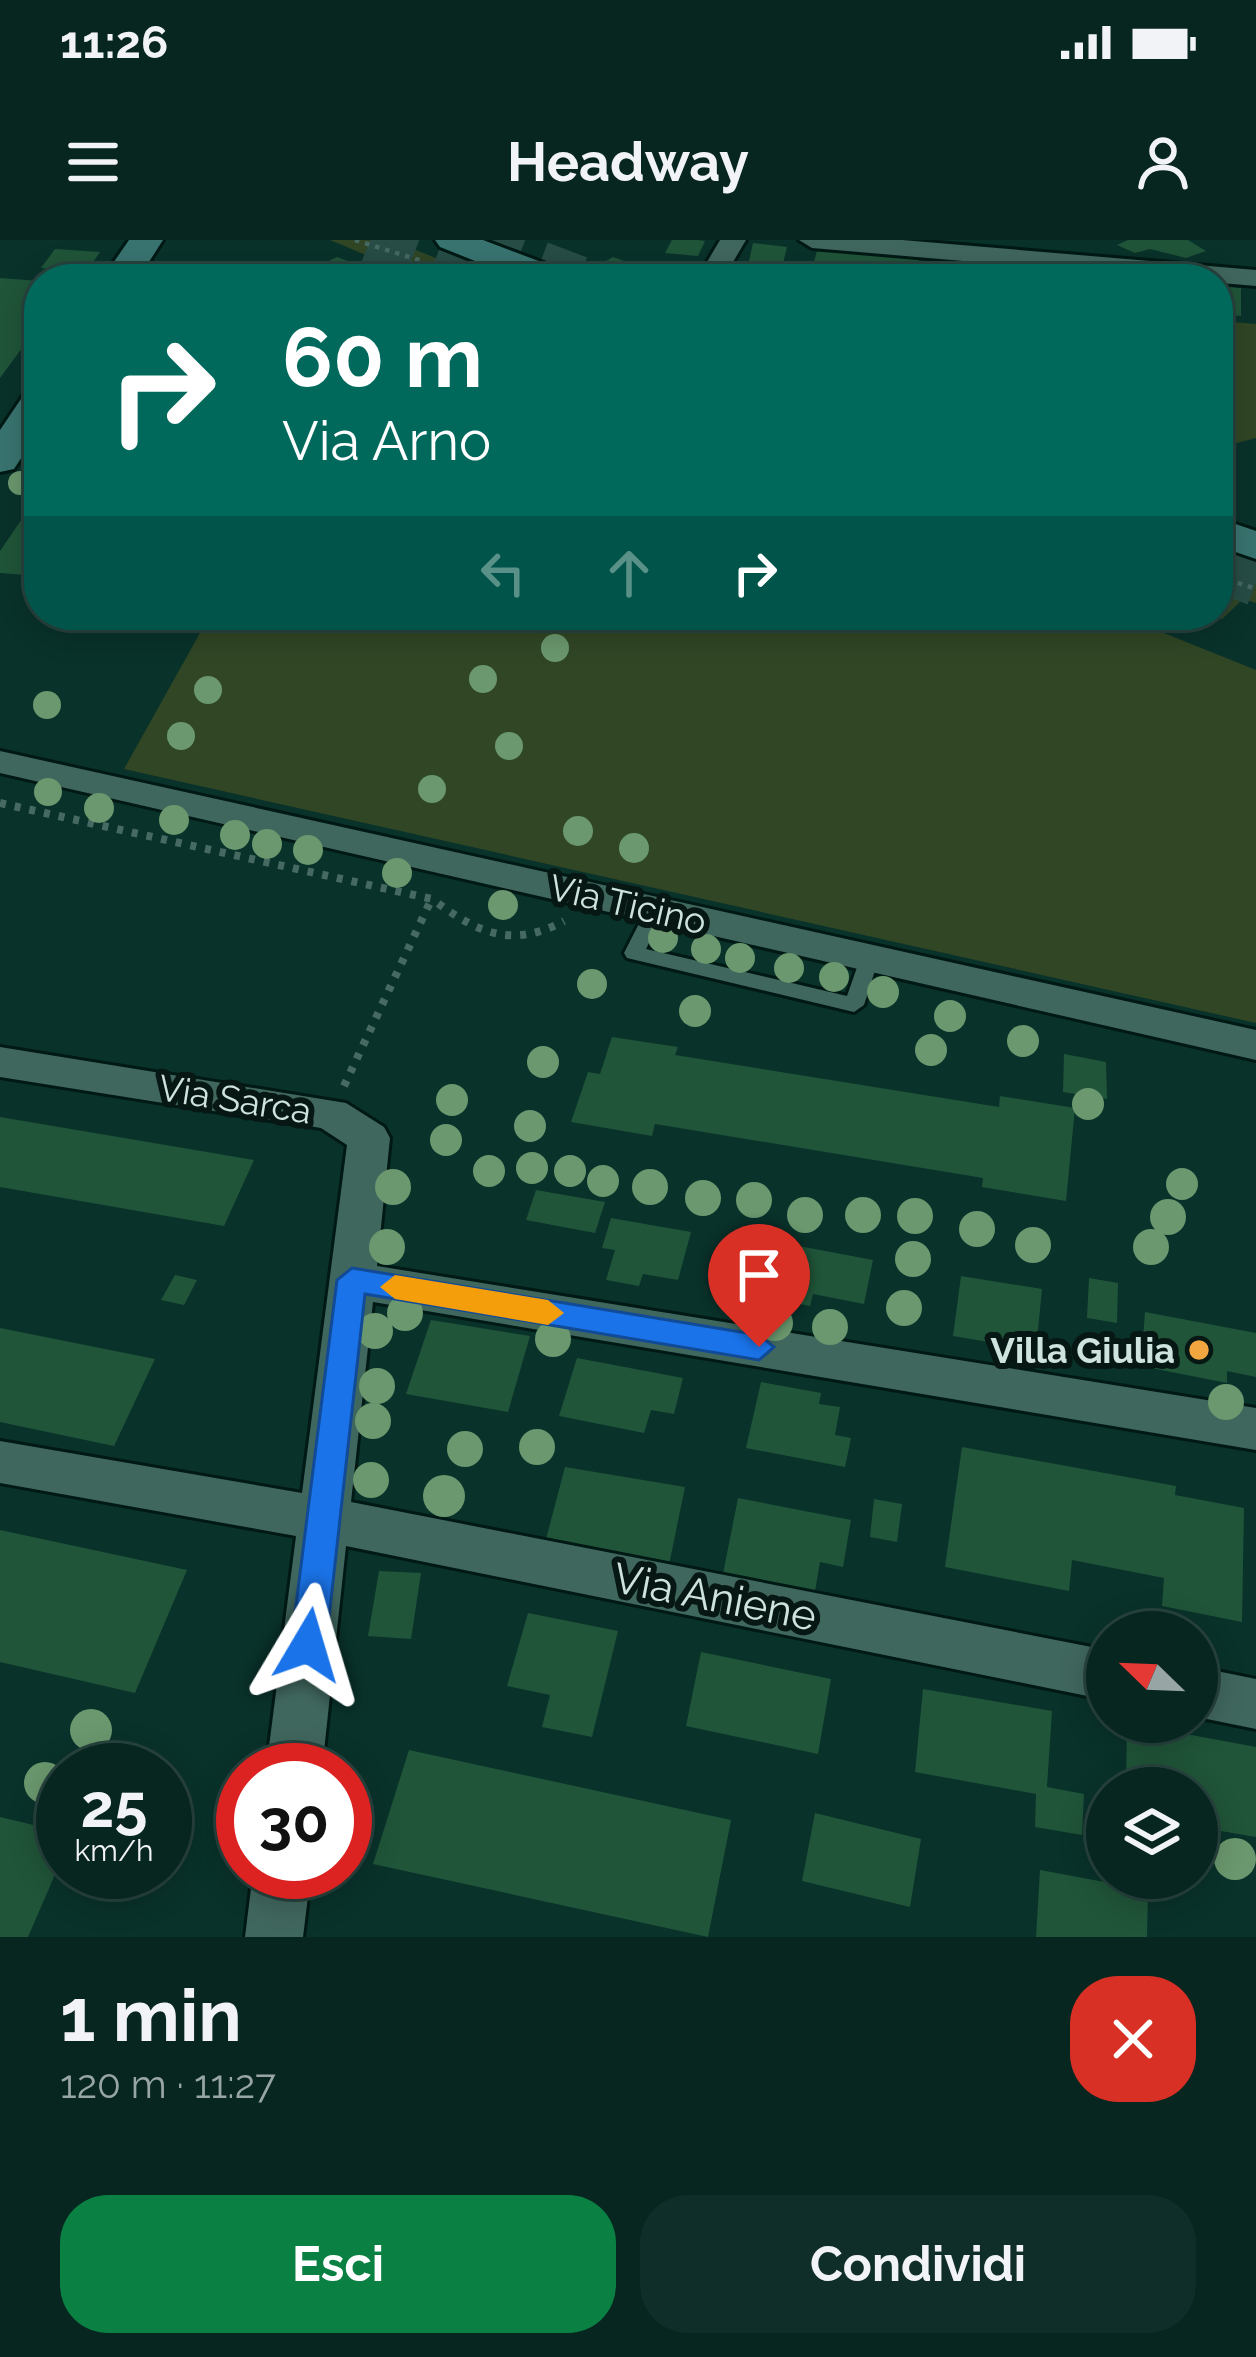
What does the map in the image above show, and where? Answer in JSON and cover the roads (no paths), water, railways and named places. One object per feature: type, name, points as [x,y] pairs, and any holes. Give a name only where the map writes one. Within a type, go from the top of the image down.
[{"type":"main road","points":[[448,254],[490,264]]},
{"type":"main road","points":[[0,460],[24,424]]},
{"type":"street","points":[[812,240],[1092,264]]},
{"type":"street","name":"Via Ticino","points":[[0,762],[440,881],[602,898],[1256,1045]]},
{"type":"street","name":"Via Sarca","points":[[0,1063],[331,1114],[369,1138],[297,1743]]},
{"type":"street","points":[[352,1280],[1256,1429]]},
{"type":"street","points":[[0,1462],[323,1520]]},
{"type":"street","name":"Via Aniene","points":[[323,1520],[1086,1671]]},
{"type":"street","points":[[1218,1696],[1256,1704]]},
{"type":"street","points":[[274,1937],[279,1899]]},
{"type":"tunnel","points":[[370,240],[432,264]]},
{"type":"tunnel","points":[[476,240],[539,264]]},
{"type":"tunnel","points":[[1233,574],[1256,583]]},
{"type":"place","name":"Villa Giulia","points":[[1199,1350]]}]
